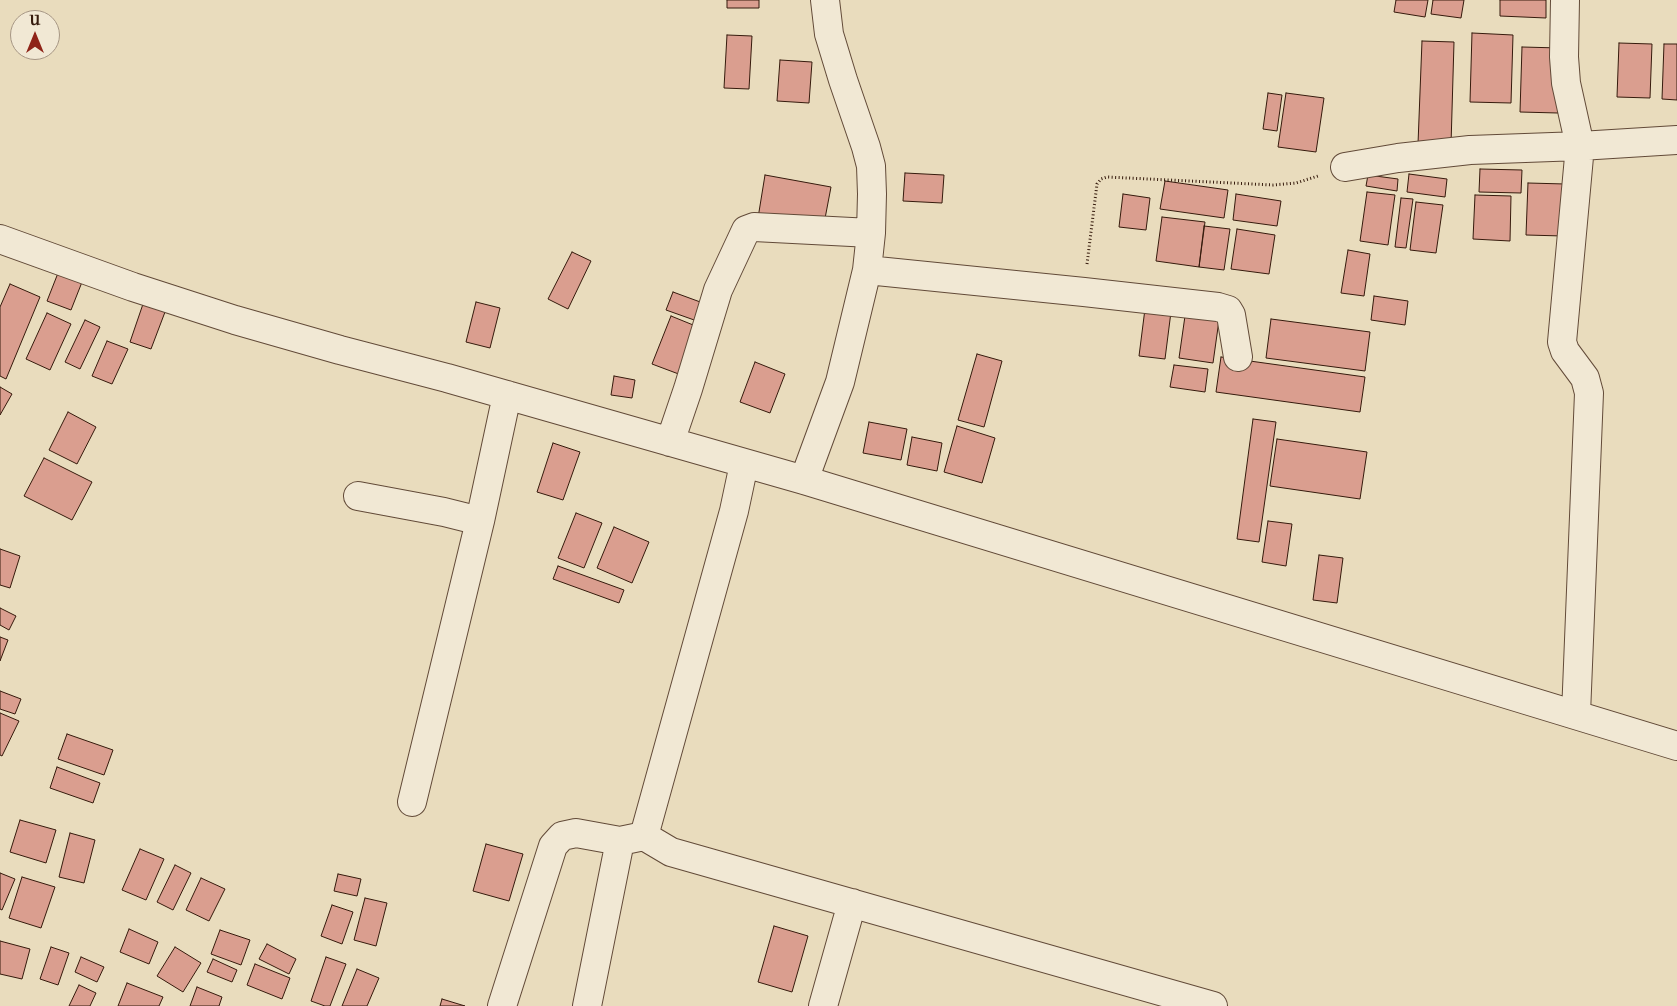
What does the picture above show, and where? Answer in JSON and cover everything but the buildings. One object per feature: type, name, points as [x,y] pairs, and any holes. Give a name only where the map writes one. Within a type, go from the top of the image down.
[{"type":"street","points":[[804,480],[840,382],[867,270],[871,233],[871,166],[829,34],[825,0]]},
{"type":"street","points":[[1565,0],[1564,57],[1566,82],[1580,146],[1562,342],[1565,351],[1585,378],[1589,393],[1576,714]]},
{"type":"street","points":[[1345,167],[1398,158],[1470,150],[1677,140]]},
{"type":"street","points":[[670,442],[718,290],[746,230],[754,227],[871,233]]},
{"type":"street","points":[[0,239],[133,287],[235,320],[804,480],[1677,746]]},
{"type":"street","points":[[867,270],[1084,292],[1228,310],[1232,315],[1238,357]]},
{"type":"street","points":[[412,802],[480,521],[507,395]]},
{"type":"street","points":[[587,1006],[632,839],[734,511],[744,464]]},
{"type":"street","points":[[358,496],[444,512],[480,521]]},
{"type":"street","points":[[502,1006],[553,846],[562,836],[576,833],[632,839],[671,852],[1212,1006]]},
{"type":"street","points":[[823,1006],[852,903]]},
{"type":"path","points":[[1084,292],[1097,184],[1101,179],[1107,177],[1273,185],[1296,183],[1345,167]]}]
